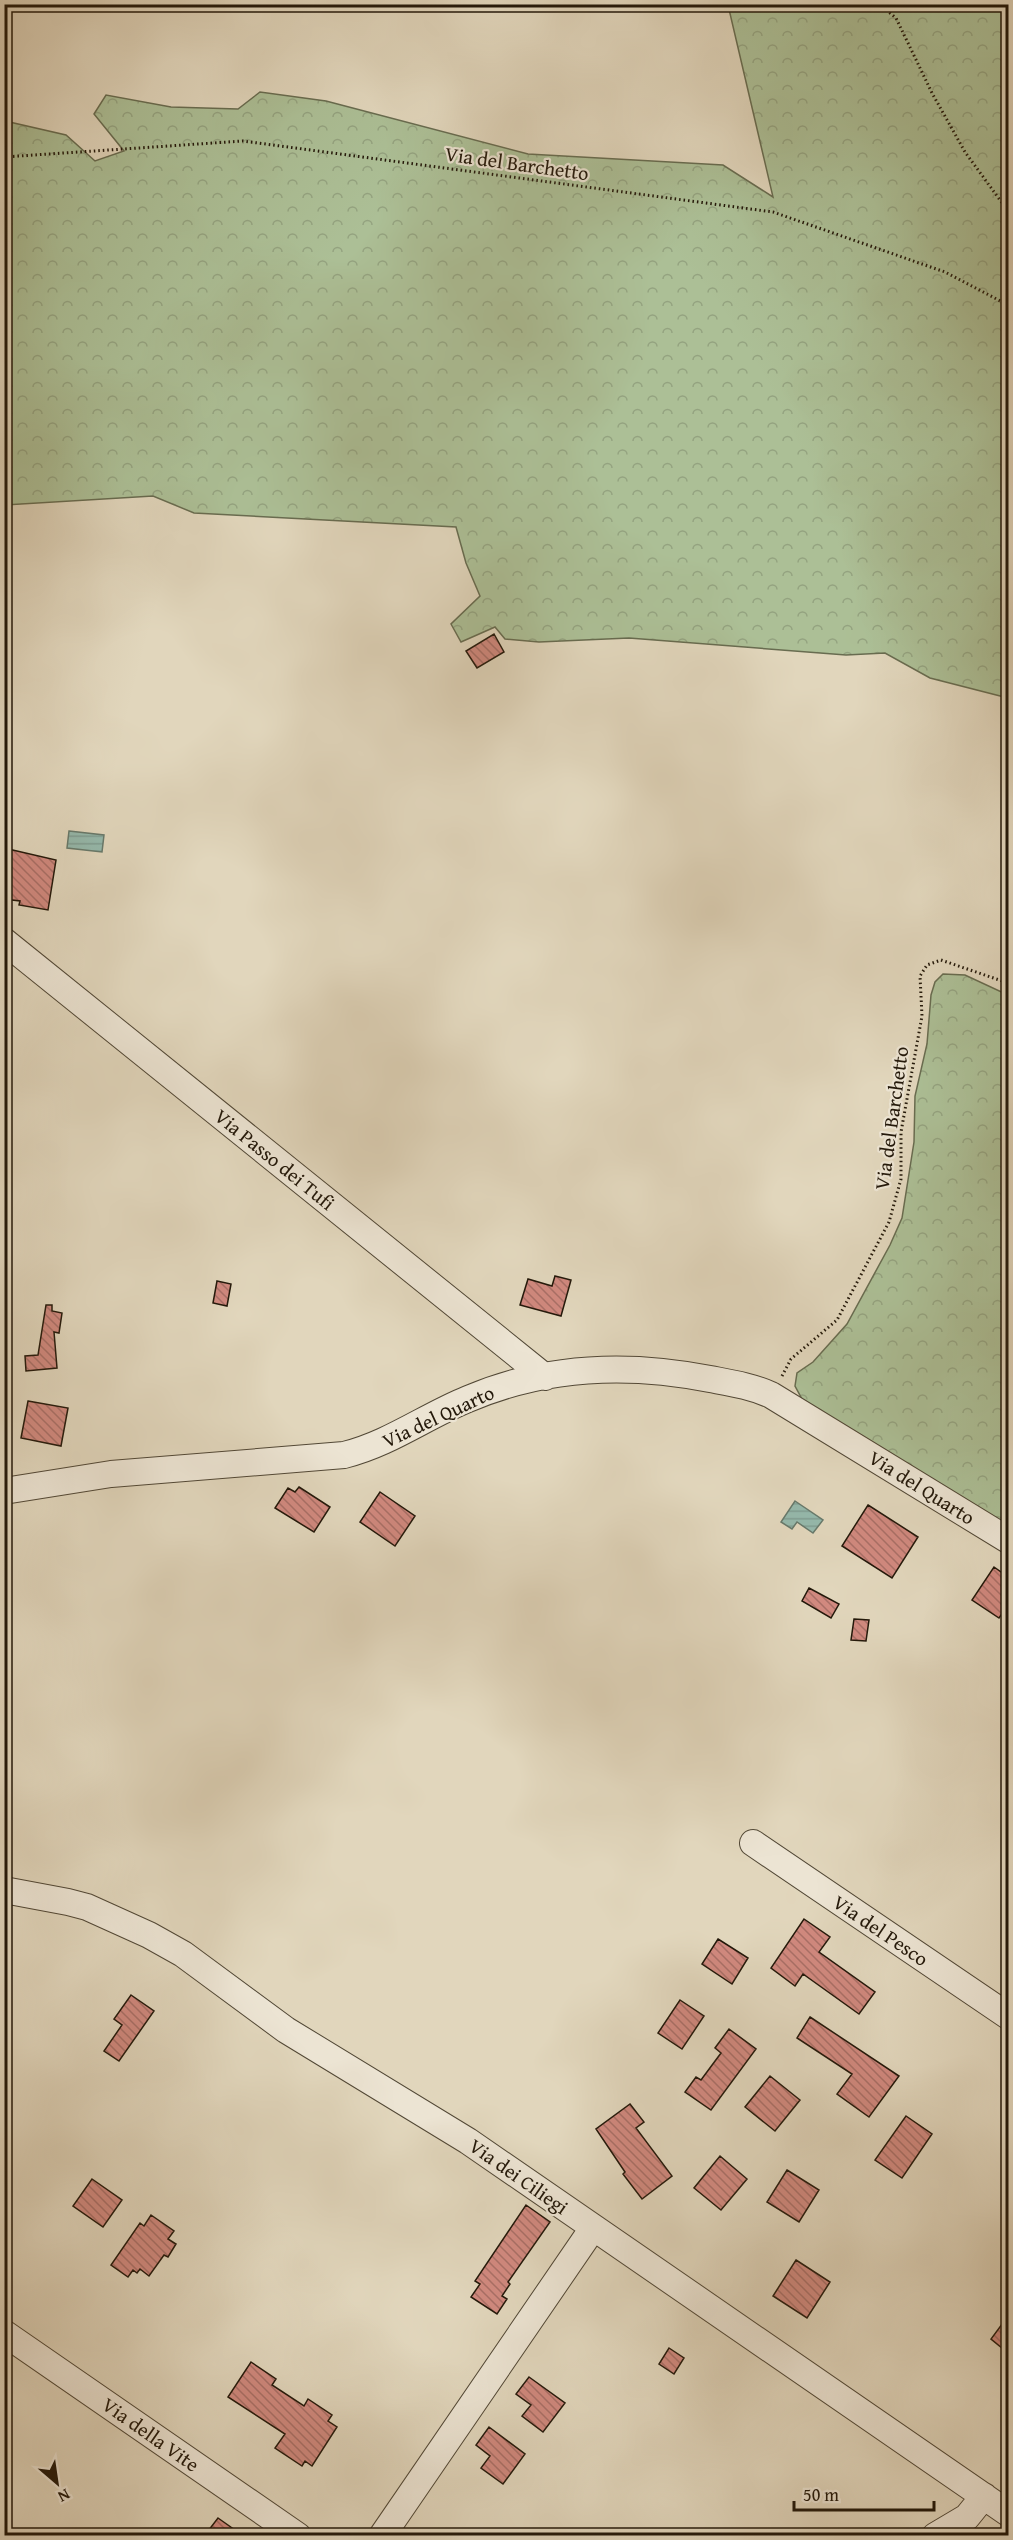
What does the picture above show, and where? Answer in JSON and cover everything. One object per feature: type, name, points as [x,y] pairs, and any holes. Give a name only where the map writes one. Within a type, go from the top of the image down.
[{"type":"street","name":"Via Passo dei Tufi","points":[[4,941],[545,1377]]},
{"type":"street","name":"Via del Quarto","points":[[4,1491],[111,1474],[344,1455],[382,1442],[477,1395],[507,1385],[584,1370],[646,1369],[748,1386],[778,1398],[1008,1540]]},
{"type":"street","name":"Via del Pesco","points":[[753,1843],[1008,2016]]},
{"type":"street","name":"Via dei Ciliegi","points":[[4,1890],[87,1907],[171,1947],[286,2030],[468,2141],[1008,2513]]},
{"type":"street","points":[[382,2535],[593,2228]]},
{"type":"street","name":"Via della Vite","points":[[4,2333],[298,2535]]},
{"type":"street","points":[[936,2535],[967,2517],[984,2496]]},
{"type":"path","points":[[879,4],[896,18],[932,93],[965,152],[1008,212]]},
{"type":"path","name":"Via del Barchetto","points":[[4,157],[243,141],[773,212],[945,272],[1008,305]]},
{"type":"path","name":"Via del Barchetto","points":[[778,1398],[786,1365],[837,1320],[889,1222],[901,1179],[901,1132],[922,1016],[920,975],[927,965],[941,960],[1008,983]]},
{"type":"green space","points":[[728,5],[1008,5],[1008,698],[930,678],[885,653],[846,655],[629,638],[539,642],[505,639],[495,627],[461,642],[451,624],[480,596],[466,563],[456,527],[194,513],[153,496],[5,505],[5,121],[66,135],[95,161],[124,151],[94,114],[106,95],[171,107],[238,109],[260,92],[326,101],[528,154],[723,165],[773,197]]},
{"type":"green space","points":[[943,974],[965,975],[1008,995],[1008,1538],[802,1399],[795,1386],[797,1373],[813,1362],[847,1324],[902,1218],[914,1142],[915,1096],[927,1044],[931,995],[935,982]]},
{"type":"water","points":[[69,831],[104,835],[102,852],[67,848]]},
{"type":"water","points":[[795,1501],[823,1520],[813,1533],[797,1522],[792,1529],[781,1522]]},
{"type":"building","points":[[494,634],[504,652],[477,668],[466,651]]},
{"type":"building","points":[[4,848],[56,860],[48,910],[19,905],[20,901],[4,899]]},
{"type":"building","points":[[555,1276],[571,1280],[561,1316],[520,1305],[528,1279],[552,1286]]},
{"type":"building","points":[[217,1281],[231,1284],[227,1306],[213,1303]]},
{"type":"building","points":[[46,1305],[52,1305],[52,1311],[62,1313],[59,1333],[54,1332],[57,1368],[26,1371],[25,1356],[38,1355]]},
{"type":"building","points":[[28,1401],[68,1408],[61,1446],[21,1438]]},
{"type":"building","points":[[299,1487],[330,1507],[314,1532],[275,1508],[288,1488],[295,1492]]},
{"type":"building","points":[[380,1492],[415,1516],[395,1546],[360,1522]]},
{"type":"building","points":[[868,1505],[918,1537],[892,1578],[842,1546]]},
{"type":"building","points":[[994,1567],[1008,1577],[1008,1605],[999,1618],[972,1600]]},
{"type":"building","points":[[809,1588],[839,1604],[831,1618],[802,1601]]},
{"type":"building","points":[[854,1619],[869,1620],[866,1641],[851,1640]]},
{"type":"building","points":[[804,1919],[830,1937],[819,1952],[875,1992],[859,2014],[803,1974],[795,1986],[771,1968]]},
{"type":"building","points":[[718,1939],[748,1958],[732,1984],[702,1964]]},
{"type":"building","points":[[131,1995],[154,2011],[119,2061],[104,2051],[122,2025],[114,2019]]},
{"type":"building","points":[[680,2000],[704,2016],[682,2049],[658,2033]]},
{"type":"building","points":[[810,2017],[899,2076],[869,2117],[837,2094],[852,2074],[797,2038]]},
{"type":"building","points":[[729,2029],[756,2049],[711,2110],[685,2092],[696,2077],[701,2080],[721,2053],[715,2048]]},
{"type":"building","points":[[770,2076],[800,2100],[775,2131],[745,2107]]},
{"type":"building","points":[[630,2104],[644,2122],[636,2128],[672,2176],[642,2199],[623,2174],[625,2172],[596,2129]]},
{"type":"building","points":[[906,2116],[932,2134],[902,2178],[875,2160]]},
{"type":"building","points":[[720,2156],[747,2179],[721,2210],[694,2188]]},
{"type":"building","points":[[787,2170],[819,2190],[799,2222],[767,2202]]},
{"type":"building","points":[[92,2179],[122,2200],[103,2227],[73,2206]]},
{"type":"building","points":[[526,2205],[550,2222],[508,2282],[510,2284],[502,2296],[507,2299],[497,2314],[471,2297],[480,2284],[475,2281]]},
{"type":"building","points":[[151,2215],[174,2231],[168,2239],[176,2244],[168,2257],[164,2255],[149,2276],[140,2269],[137,2273],[133,2270],[128,2277],[111,2265],[140,2223],[144,2226]]},
{"type":"building","points":[[796,2260],[830,2282],[807,2318],[773,2296]]},
{"type":"building","points":[[1008,2316],[1008,2353],[991,2339]]},
{"type":"building","points":[[669,2348],[684,2358],[674,2374],[659,2364]]},
{"type":"building","points":[[251,2362],[276,2379],[272,2385],[304,2406],[308,2399],[332,2415],[328,2421],[337,2427],[312,2466],[305,2461],[302,2466],[275,2448],[285,2434],[228,2397]]},
{"type":"building","points":[[529,2377],[565,2403],[543,2432],[522,2416],[531,2405],[516,2394]]},
{"type":"building","points":[[489,2427],[525,2454],[503,2484],[481,2468],[490,2456],[476,2445]]},
{"type":"building","points":[[218,2518],[242,2535],[205,2535]]}]
